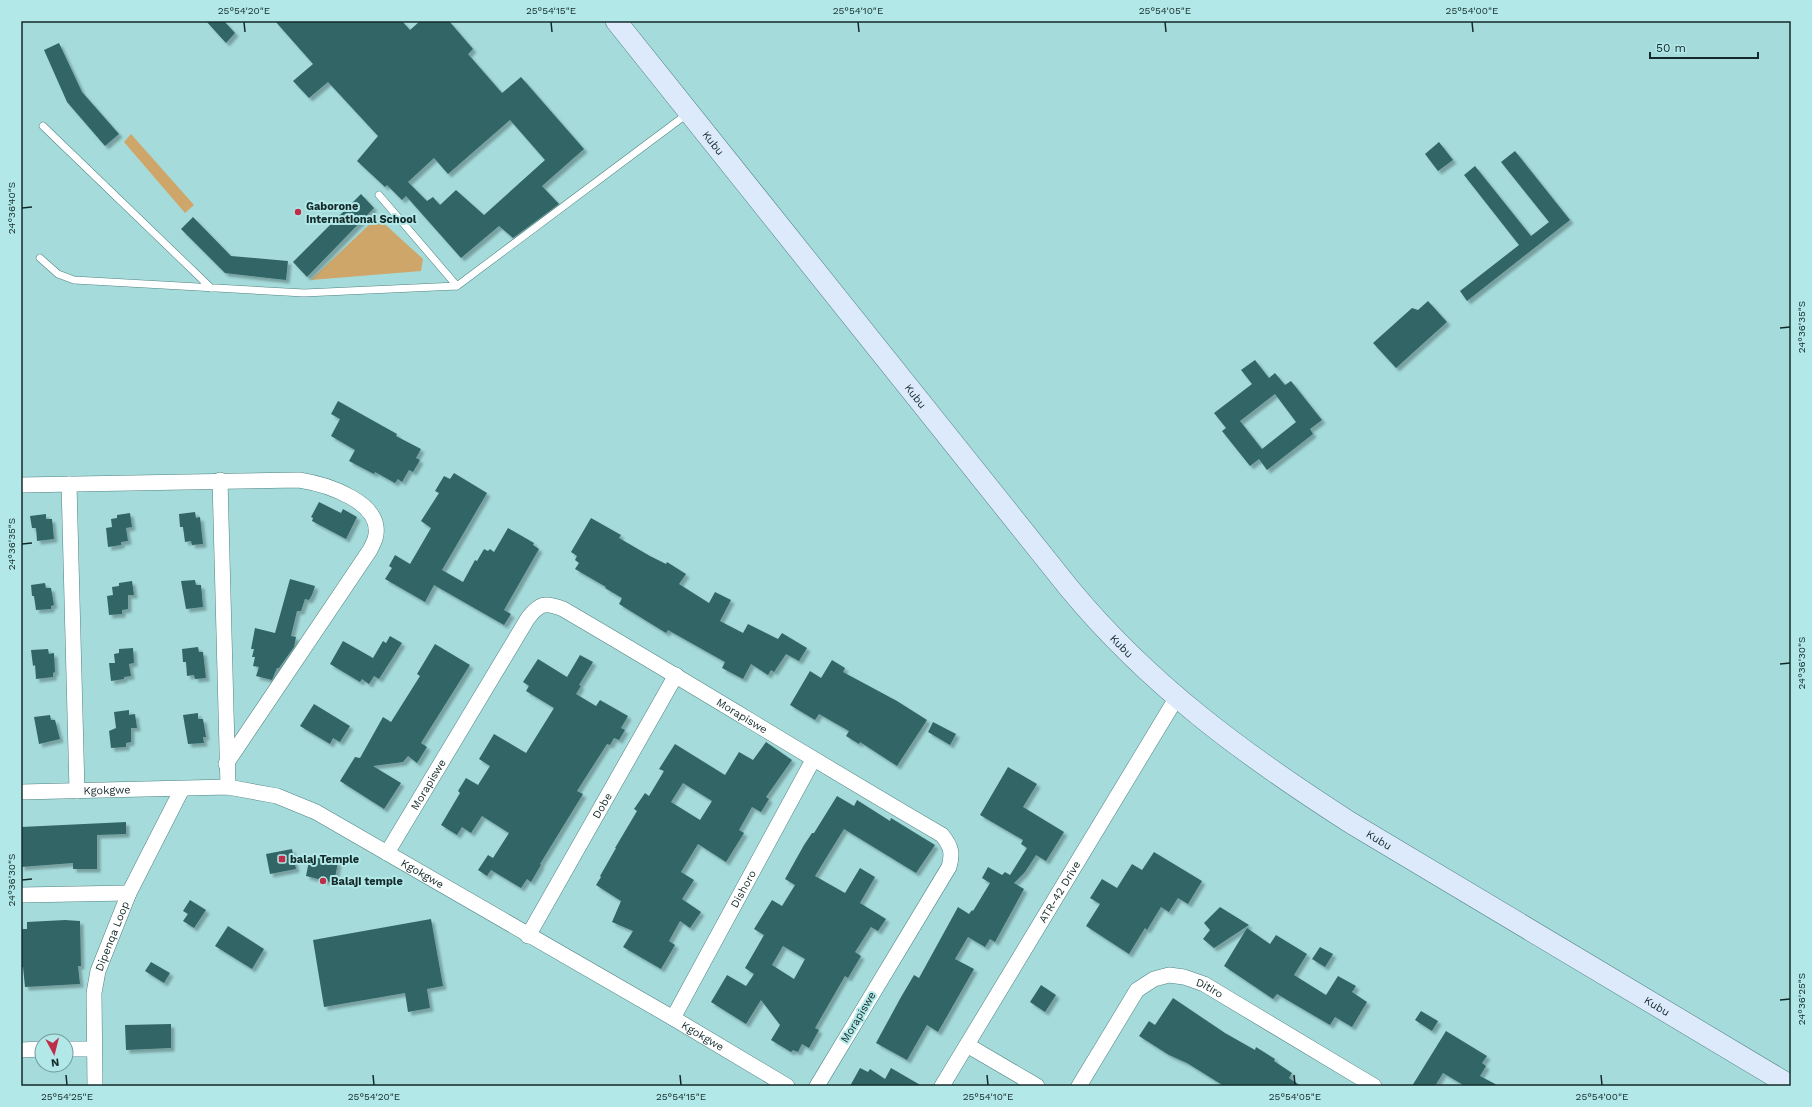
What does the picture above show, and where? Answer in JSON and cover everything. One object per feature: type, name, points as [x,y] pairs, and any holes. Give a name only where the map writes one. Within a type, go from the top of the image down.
[{"type":"main road","name":"Kubu","points":[[616,21],[1083,606],[1119,645],[1177,697],[1232,742],[1286,781],[1351,823],[1791,1086]]},
{"type":"street","points":[[220,480],[226,764],[228,787]]},
{"type":"street","points":[[21,485],[220,480],[300,480],[319,483],[364,505],[375,522],[376,538],[370,550],[226,764]]},
{"type":"street","points":[[69,484],[77,791]]},
{"type":"street","name":"Morapiswe","points":[[387,853],[528,618],[534,610],[542,604],[553,605],[563,609],[676,675],[813,760],[942,835],[949,843],[951,860],[945,874],[817,1086]]},
{"type":"street","name":"Dobe","points":[[528,936],[676,675]]},
{"type":"street","name":"ATR-42 Drive","points":[[942,1086],[1177,697]]},
{"type":"street","name":"Dishoro","points":[[673,1018],[813,760]]},
{"type":"street","name":"Kgokgwe","points":[[21,792],[228,787],[277,796],[316,812],[528,936],[673,1018],[787,1086]]},
{"type":"street","points":[[129,893],[182,789]]},
{"type":"street","name":"Dipenqa Loop","points":[[21,895],[129,893],[98,971],[94,993],[95,1086]]},
{"type":"street","name":"Ditiro","points":[[1079,1086],[1137,990],[1154,979],[1169,974],[1184,977],[1204,984],[1374,1086]]},
{"type":"street","points":[[967,1045],[1037,1086]]},
{"type":"street","points":[[21,1050],[34,1049]]},
{"type":"street","points":[[74,1049],[94,1049]]},
{"type":"lane","points":[[40,258],[58,274],[74,280],[304,293],[457,286],[688,112]]},
{"type":"lane","points":[[43,126],[211,288]]},
{"type":"lane","points":[[379,194],[457,286]]},
{"type":"shaded area","points":[[131,134],[194,205],[185,213],[124,142]]},
{"type":"shaded area","points":[[377,217],[423,259],[421,271],[311,280]]},
{"type":"building","points":[[206,21],[224,21],[235,33],[226,43]]},
{"type":"building","points":[[275,21],[402,21],[410,30],[420,21],[449,21],[473,49],[468,54],[502,93],[521,77],[584,149],[542,186],[559,204],[513,238],[499,226],[461,258],[406,196],[402,200],[387,185],[385,187],[357,161],[378,136],[328,82],[309,98],[293,81],[313,64]],"holes":[[[510,120],[545,160],[484,215],[456,190],[440,205],[433,197],[427,201],[408,182],[434,158],[448,174]]]},
{"type":"building","points":[[59,43],[82,92],[119,134],[105,146],[67,102],[44,50]]},
{"type":"building","points":[[1439,142],[1453,160],[1438,171],[1425,154]]},
{"type":"building","points":[[1515,151],[1570,220],[1467,301],[1460,291],[1519,245],[1464,175],[1475,166],[1531,236],[1549,222],[1501,162]]},
{"type":"building","points":[[361,194],[374,208],[307,277],[293,262]]},
{"type":"building","points":[[193,217],[231,256],[288,261],[286,280],[225,273],[181,229]]},
{"type":"building","points":[[1428,301],[1447,322],[1396,368],[1373,343],[1412,308],[1418,310]]},
{"type":"building","points":[[1255,360],[1269,378],[1275,373],[1285,385],[1291,381],[1322,420],[1310,429],[1313,434],[1267,470],[1259,459],[1250,466],[1222,431],[1226,428],[1214,413],[1252,384],[1241,370]],"holes":[[[1275,394],[1296,422],[1262,449],[1240,421]]]},
{"type":"building","points":[[338,401],[397,434],[396,436],[421,449],[416,458],[420,460],[413,472],[409,470],[402,482],[398,479],[395,483],[375,472],[374,474],[349,461],[355,450],[331,436],[340,419],[331,414]]},
{"type":"building","points":[[454,473],[487,493],[442,570],[463,582],[475,560],[477,561],[484,549],[488,551],[490,549],[494,552],[508,528],[534,543],[533,545],[539,549],[504,610],[511,614],[504,625],[434,585],[425,602],[385,579],[392,568],[389,566],[395,555],[410,564],[431,528],[421,521],[439,493],[435,491],[444,476],[450,479]]},
{"type":"building","points":[[319,502],[341,513],[343,509],[357,517],[346,539],[312,521],[313,518],[311,517]]},
{"type":"building","points":[[195,512],[196,518],[200,517],[203,544],[192,545],[191,541],[185,542],[183,527],[180,527],[179,514]]},
{"type":"building","points":[[130,513],[132,527],[126,528],[128,541],[121,542],[121,545],[108,547],[106,528],[112,527],[111,519],[117,518],[117,515]]},
{"type":"building","points":[[46,514],[46,519],[52,519],[54,539],[37,541],[36,528],[32,528],[30,516]]},
{"type":"building","points":[[591,518],[621,535],[619,538],[666,564],[667,562],[686,574],[679,584],[709,603],[715,592],[731,600],[720,621],[743,633],[748,624],[778,639],[782,633],[807,648],[799,661],[786,654],[774,672],[771,670],[768,675],[751,664],[743,679],[722,668],[725,662],[668,630],[666,633],[619,604],[622,598],[575,569],[579,563],[575,560],[577,556],[571,552]]},
{"type":"building","points":[[290,579],[315,586],[309,600],[305,599],[301,611],[297,611],[291,636],[296,637],[294,647],[279,668],[277,668],[272,680],[256,676],[259,667],[253,666],[255,657],[252,657],[254,649],[251,649],[255,628],[275,633]]},
{"type":"building","points":[[195,580],[196,585],[201,585],[203,607],[186,609],[181,581]]},
{"type":"building","points":[[132,581],[134,595],[128,595],[128,609],[122,610],[122,614],[109,615],[107,596],[113,595],[112,587],[119,586],[119,583]]},
{"type":"building","points":[[45,583],[46,588],[51,588],[54,605],[51,606],[51,609],[36,610],[31,585]]},
{"type":"building","points":[[390,636],[402,643],[379,679],[374,676],[369,684],[362,679],[360,682],[330,664],[343,641],[373,658],[383,641],[386,643]]},
{"type":"building","points":[[435,644],[470,665],[421,743],[427,747],[417,763],[408,756],[403,762],[373,766],[401,783],[384,809],[340,781],[355,757],[360,758],[383,717],[391,722],[420,676],[417,674]]},
{"type":"building","points":[[198,647],[199,652],[203,652],[206,678],[195,679],[194,675],[187,676],[186,662],[183,662],[182,649]]},
{"type":"building","points":[[133,648],[134,663],[129,664],[131,676],[124,677],[124,679],[111,681],[109,663],[115,663],[114,654],[119,653],[119,649]]},
{"type":"building","points":[[48,649],[49,654],[54,653],[55,672],[53,673],[53,677],[36,679],[35,665],[33,666],[31,650]]},
{"type":"building","points":[[580,655],[593,662],[579,685],[581,686],[576,694],[596,706],[600,700],[628,716],[621,728],[625,730],[619,740],[614,738],[610,745],[607,744],[577,791],[583,794],[540,864],[541,865],[531,882],[527,879],[521,888],[491,870],[487,876],[478,870],[488,855],[493,858],[509,833],[482,816],[471,833],[462,827],[457,835],[441,825],[460,793],[458,791],[466,778],[478,785],[490,766],[479,759],[494,734],[526,753],[554,708],[526,691],[529,686],[523,682],[538,659],[567,677]]},
{"type":"building","points":[[832,660],[845,668],[843,672],[897,701],[927,720],[897,766],[860,742],[859,744],[846,736],[849,731],[819,714],[815,720],[790,705],[810,671],[821,678]]},
{"type":"building","points":[[314,704],[350,726],[340,742],[333,738],[330,744],[300,726]]},
{"type":"building","points":[[129,710],[129,715],[135,714],[137,728],[131,728],[131,742],[126,743],[126,747],[111,748],[109,731],[116,728],[114,712]]},
{"type":"building","points":[[198,713],[198,719],[203,719],[206,737],[203,737],[204,743],[188,744],[183,715]]},
{"type":"building","points":[[50,715],[51,720],[55,720],[60,739],[39,744],[34,717]]},
{"type":"building","points":[[933,722],[956,734],[950,745],[928,732]]},
{"type":"building","points":[[766,742],[792,760],[766,797],[769,799],[761,812],[752,807],[739,830],[744,833],[726,862],[698,844],[681,872],[694,880],[682,899],[701,912],[690,928],[680,921],[669,941],[675,945],[661,969],[623,947],[633,931],[612,922],[621,901],[596,885],[615,848],[637,811],[634,809],[645,793],[649,796],[664,771],[659,769],[675,744],[725,775],[739,752],[753,760]],"holes":[[[683,783],[712,801],[700,820],[671,802]]]},
{"type":"building","points":[[1008,767],[1037,784],[1023,807],[1064,832],[1046,861],[1036,855],[1025,872],[1014,883],[1024,889],[995,942],[990,939],[985,947],[968,937],[955,959],[974,969],[938,1032],[927,1025],[907,1060],[876,1043],[901,997],[914,975],[919,978],[958,907],[969,914],[972,910],[973,911],[990,883],[982,878],[988,867],[1002,875],[1005,872],[1010,875],[1027,848],[1021,844],[1023,840],[980,815]]},
{"type":"building","points":[[837,796],[854,806],[857,800],[890,821],[891,818],[935,845],[916,873],[844,829],[815,876],[845,893],[860,868],[875,877],[860,903],[886,919],[878,931],[871,927],[855,952],[861,956],[848,978],[845,976],[815,1028],[819,1030],[809,1048],[802,1044],[798,1052],[793,1050],[791,1052],[771,1040],[780,1025],[761,1000],[746,1024],[711,1002],[727,975],[746,986],[754,974],[745,968],[764,935],[754,929],[772,900],[782,906],[795,885],[785,879],[804,845],[812,833],[814,833]],"holes":[[[783,946],[805,959],[794,979],[772,965]]]},
{"type":"building","points":[[126,822],[126,834],[97,835],[97,869],[73,869],[73,863],[21,867],[21,827]]},
{"type":"building","points":[[292,849],[296,869],[270,874],[266,854]]},
{"type":"building","points":[[1154,852],[1202,881],[1188,904],[1178,898],[1169,912],[1161,907],[1147,930],[1145,928],[1129,954],[1086,926],[1100,904],[1090,898],[1102,879],[1117,888],[1132,864],[1142,870]]},
{"type":"building","points":[[310,856],[338,862],[334,883],[306,876]]},
{"type":"building","points":[[190,900],[206,910],[194,928],[183,921],[188,914],[183,911]]},
{"type":"building","points":[[1220,907],[1249,925],[1214,948],[1203,939],[1210,930],[1204,923]]},
{"type":"building","points":[[431,919],[443,986],[427,989],[430,1008],[408,1012],[405,993],[324,1007],[313,940]]},
{"type":"building","points":[[65,920],[80,921],[81,966],[78,966],[80,984],[25,987],[23,967],[21,967],[21,929],[27,929],[27,922]]},
{"type":"building","points":[[228,926],[264,949],[252,969],[215,946]]},
{"type":"building","points":[[1247,928],[1270,944],[1276,935],[1307,954],[1294,975],[1326,995],[1338,976],[1356,986],[1352,992],[1367,1002],[1352,1027],[1335,1017],[1330,1025],[1277,994],[1273,999],[1224,966]]},
{"type":"building","points":[[1320,947],[1333,954],[1325,967],[1312,959]]},
{"type":"building","points":[[151,962],[170,973],[164,983],[145,971]]},
{"type":"building","points":[[1041,985],[1056,995],[1045,1012],[1030,1002]]},
{"type":"building","points":[[1173,998],[1225,1033],[1255,1050],[1256,1047],[1275,1059],[1274,1061],[1292,1073],[1289,1078],[1301,1086],[1224,1086],[1139,1036],[1149,1021],[1155,1025]]},
{"type":"building","points":[[1421,1011],[1438,1021],[1432,1031],[1415,1020]]},
{"type":"building","points":[[171,1024],[171,1048],[126,1050],[125,1025]]},
{"type":"building","points":[[1446,1031],[1487,1056],[1482,1063],[1486,1066],[1480,1076],[1499,1086],[1465,1086],[1443,1073],[1435,1086],[1412,1086]]},
{"type":"building","points":[[860,1068],[868,1072],[870,1069],[885,1079],[891,1068],[922,1086],[850,1086]]},
{"type":"place","name":"Gaborone International School","points":[[298,212]]},
{"type":"place","name":"balaj Temple","points":[[282,859]]},
{"type":"place","name":"Balaji temple","points":[[323,881]]}]
